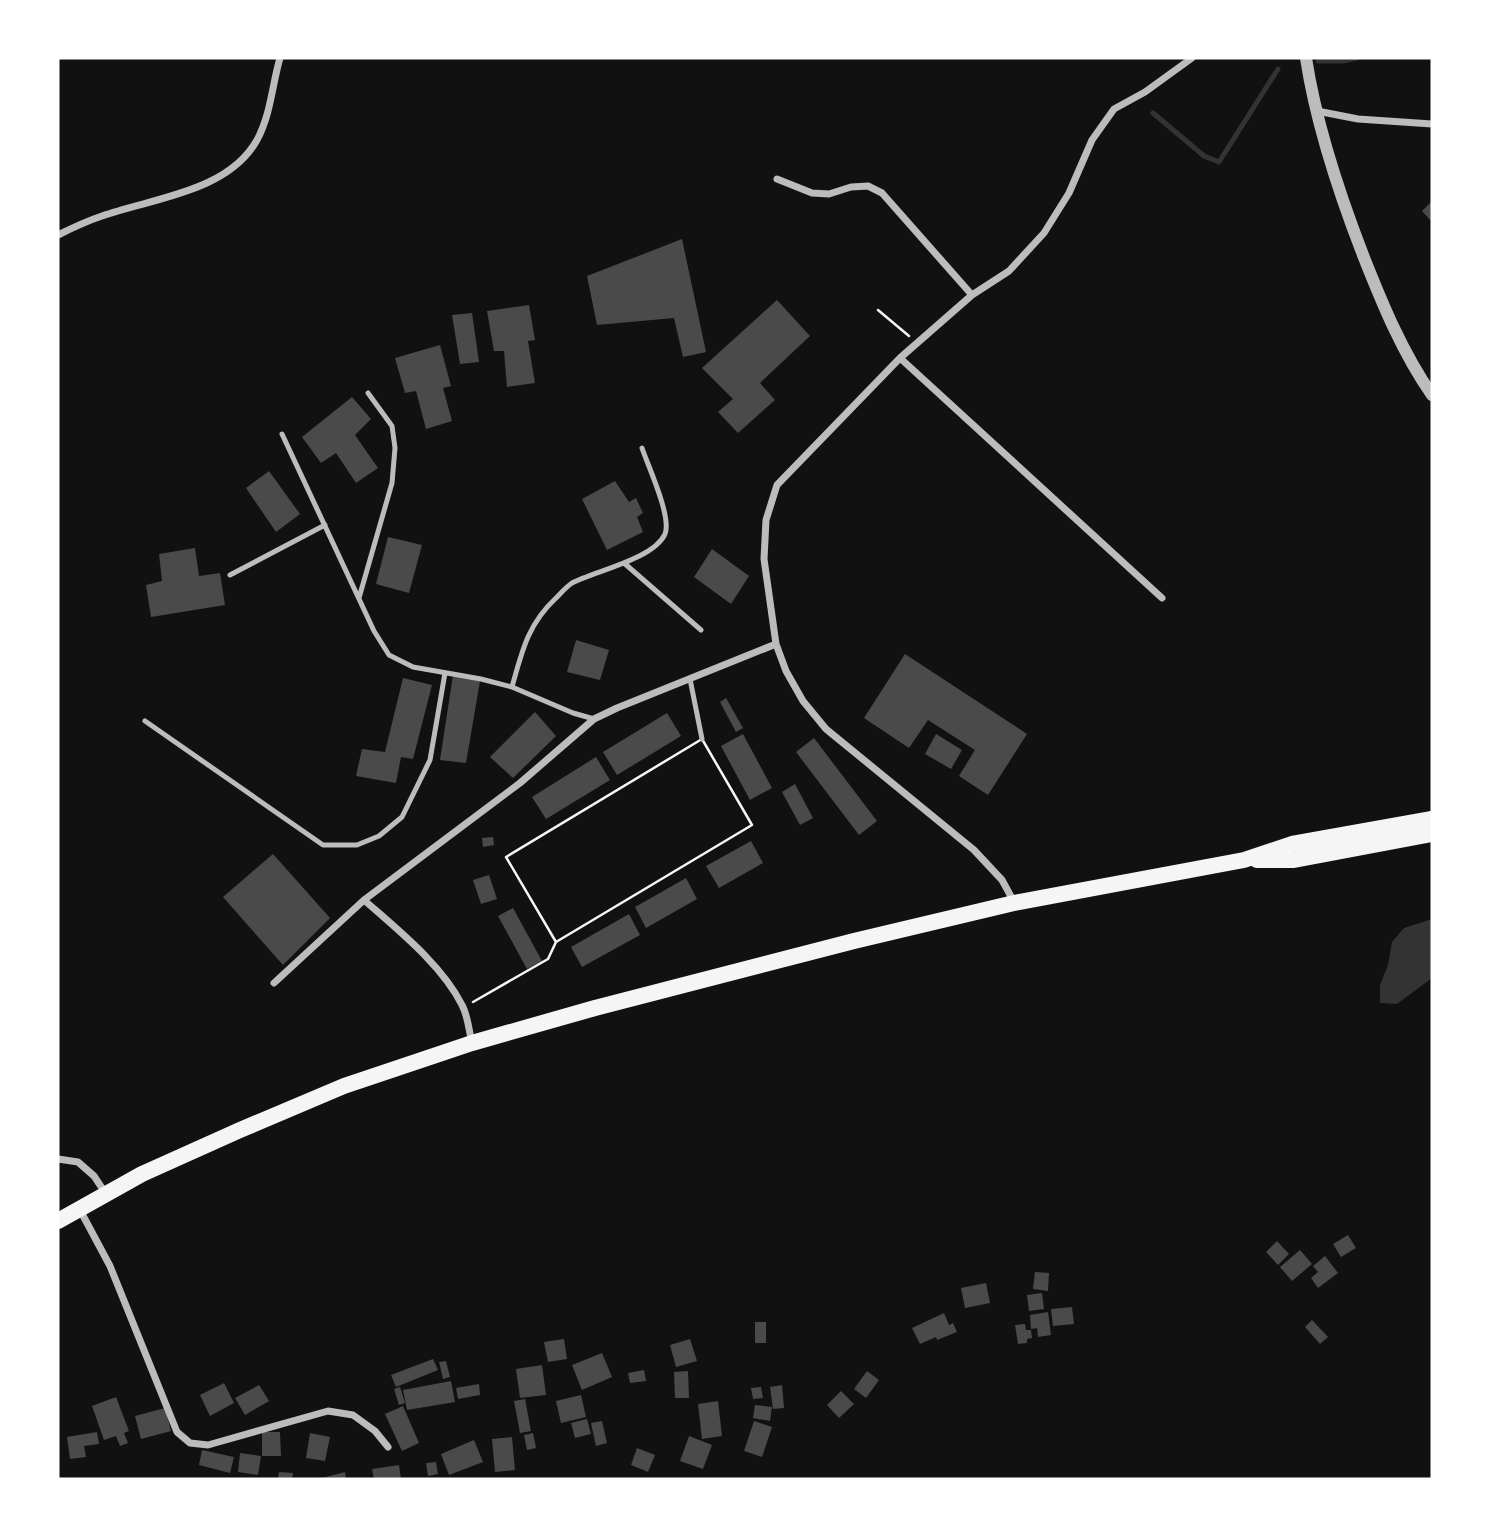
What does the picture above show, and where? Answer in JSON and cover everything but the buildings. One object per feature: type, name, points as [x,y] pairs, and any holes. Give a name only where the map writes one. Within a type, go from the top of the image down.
[{"type":"main road","points":[[58,1221],[142,1174],[286,1111],[344,1087],[472,1043],[607,1004],[1014,903],[1244,860],[1292,844],[1432,819]]},
{"type":"main road","points":[[1244,860],[1294,860],[1432,834]]},
{"type":"street","points":[[58,235],[101,216],[179,194],[214,180],[241,161],[265,124],[280,58]]},
{"type":"street","points":[[1014,903],[1002,880],[974,850],[826,729],[803,701],[786,671],[776,644],[764,559],[766,520],[778,485],[900,358],[972,295],[1009,271],[1044,233],[1069,193],[1092,140],[1114,109],[1145,92],[1192,58]]},
{"type":"street","points":[[1306,58],[1329,157],[1348,216],[1383,306],[1432,395]]},
{"type":"street","points":[[1317,110],[1358,119],[1432,124]]},
{"type":"street","points":[[777,179],[812,193],[830,194],[851,187],[868,186],[882,193],[972,295]]},
{"type":"street","points":[[900,358],[1162,598]]},
{"type":"street","points":[[274,983],[364,900],[520,783],[594,719],[776,644]]},
{"type":"street","points":[[364,900],[415,945],[451,986],[464,1007],[472,1043]]},
{"type":"street","points":[[58,1159],[78,1162],[94,1176],[106,1195]]},
{"type":"street","points":[[79,1210],[110,1266],[177,1432],[190,1443],[208,1445],[328,1411],[352,1415],[375,1431],[388,1447]]},
{"type":"lane","points":[[359,598],[391,483],[395,448],[392,426],[368,393]]},
{"type":"lane","points":[[282,434],[374,631],[389,655],[413,667],[512,687],[594,719]]},
{"type":"lane","points":[[512,687],[524,643],[542,611],[571,584],[624,564],[658,545],[666,532],[664,509],[642,448]]},
{"type":"lane","points":[[230,575],[325,525]]},
{"type":"lane","points":[[624,564],[701,630]]},
{"type":"lane","points":[[145,721],[323,845],[357,845],[379,836],[402,817],[430,760],[444,673]]},
{"type":"lane","points":[[690,679],[702,740]]},
{"type":"path","points":[[878,310],[916,343]]},
{"type":"path","points":[[464,1007],[548,958],[556,942],[752,825],[702,740],[506,857],[556,942]]},
{"type":"shaded area","points":[[1432,919],[1432,978],[1397,1004],[1380,1003],[1380,985],[1388,965],[1392,942],[1404,928]]},
{"type":"waterway","points":[[1318,61],[1357,58]]},
{"type":"waterway","points":[[1153,113],[1204,156],[1219,162],[1278,69]]}]
